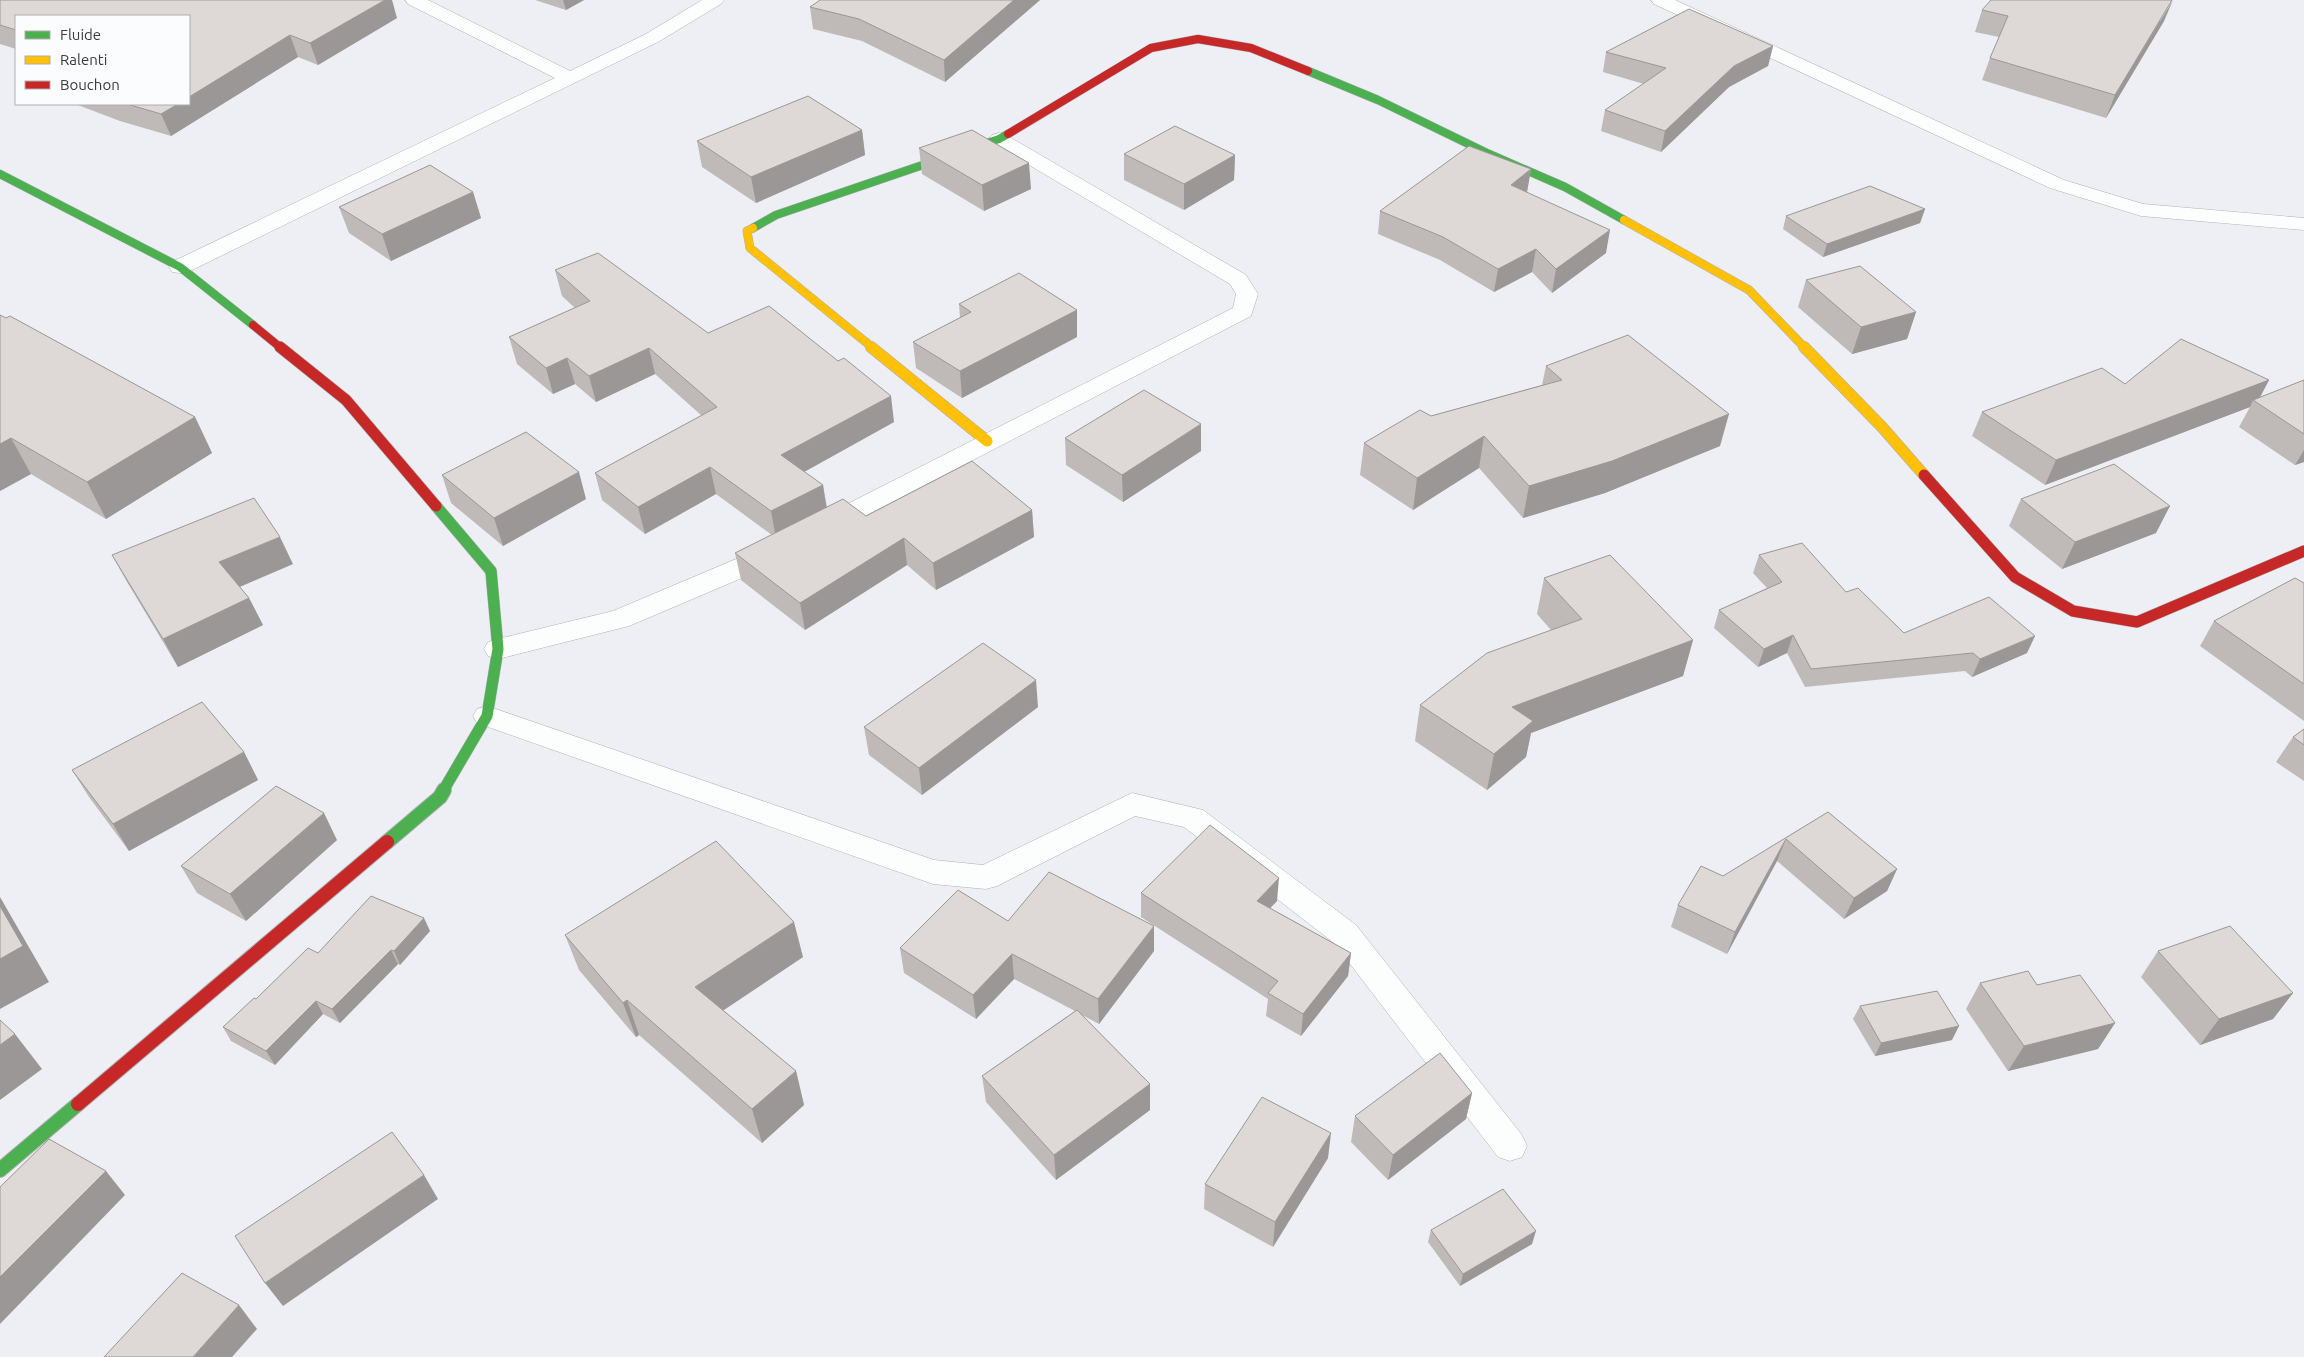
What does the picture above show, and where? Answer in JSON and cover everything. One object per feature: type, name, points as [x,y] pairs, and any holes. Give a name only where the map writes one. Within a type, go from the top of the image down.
[{"type":"street","points":[[414,0],[570,78]]},
{"type":"street","points":[[180,267],[652,38],[715,0]]},
{"type":"street","points":[[1660,0],[2057,184],[2141,210],[2304,224]]},
{"type":"street","points":[[987,441],[750,248],[747,231],[776,215],[999,139],[1151,48],[1198,40],[1251,48],[1378,100],[1489,154],[1565,187],[1749,290],[1882,427],[2014,577],[2073,611],[2137,622],[2304,551]]},
{"type":"street","points":[[498,649],[620,618],[740,570],[987,441],[1243,311],[1247,294],[1238,280],[999,139]]},
{"type":"street","points":[[0,174],[180,267],[346,400],[491,571],[498,649],[487,716],[440,797],[0,1170]]},
{"type":"street","points":[[487,716],[933,872],[986,877],[1132,804],[1193,818],[1344,934],[1510,1146]]},
{"type":"building","points":[[0,0],[385,0],[310,43],[290,35],[190,96],[190,15],[15,15],[15,30],[0,25]]},
{"type":"building","points":[[820,0],[1014,0],[944,60],[859,19],[810,7]]},
{"type":"building","points":[[1991,0],[2172,0],[2115,95],[1990,58],[2008,16],[1982,10]]},
{"type":"building","points":[[1689,9],[1773,46],[1734,66],[1665,131],[1605,110],[1666,68],[1606,52]]},
{"type":"building","points":[[808,96],[862,130],[751,177],[697,141]]},
{"type":"building","points":[[130,105],[176,105],[161,114]]},
{"type":"building","points":[[1175,126],[1235,155],[1184,184],[1124,154]]},
{"type":"building","points":[[972,130],[1029,163],[982,185],[919,148]]},
{"type":"building","points":[[1469,146],[1531,169],[1511,185],[1610,230],[1556,269],[1536,249],[1498,269],[1443,237],[1380,211]]},
{"type":"building","points":[[430,165],[473,192],[382,234],[339,207]]},
{"type":"building","points":[[1870,186],[1925,209],[1827,244],[1786,216]]},
{"type":"building","points":[[598,253],[708,333],[769,306],[838,361],[844,358],[891,396],[781,455],[823,485],[771,511],[710,467],[638,507],[595,473],[717,407],[649,348],[589,376],[567,358],[546,368],[509,337],[590,301],[555,270]]},
{"type":"building","points":[[1860,266],[1916,312],[1861,327],[1806,280]]},
{"type":"building","points":[[1019,273],[1077,310],[960,371],[913,342],[971,312],[959,304]]},
{"type":"building","points":[[0,315],[6,318],[10,316],[195,417],[87,482],[11,438],[0,444]]},
{"type":"building","points":[[1628,335],[1729,414],[1612,461],[1529,486],[1484,436],[1417,478],[1364,443],[1420,410],[1431,416],[1562,380],[1546,366]]},
{"type":"building","points":[[2181,339],[2269,380],[2056,460],[1982,412],[2102,368],[2125,384]]},
{"type":"building","points":[[2304,380],[2304,434],[2253,400]]},
{"type":"building","points":[[1144,390],[1201,424],[1122,475],[1065,438]]},
{"type":"building","points":[[526,432],[579,472],[494,518],[442,475]]},
{"type":"building","points":[[972,461],[1032,510],[933,563],[904,538],[800,603],[735,553],[843,499],[866,516]]},
{"type":"building","points":[[2114,464],[2170,506],[2075,542],[2021,499]]},
{"type":"building","points":[[254,498],[280,537],[219,562],[249,598],[163,639],[112,555]]},
{"type":"building","points":[[1802,543],[1846,592],[1858,588],[1904,633],[1989,597],[2035,636],[1980,659],[1973,653],[1811,669],[1793,635],[1764,649],[1719,610],[1782,582],[1759,555]]},
{"type":"building","points":[[1610,555],[1693,640],[1512,707],[1533,721],[1494,754],[1420,705],[1487,653],[1582,619],[1544,578]]},
{"type":"building","points":[[2295,578],[2304,583],[2304,684],[2214,621]]},
{"type":"building","points":[[983,643],[1036,680],[919,768],[864,727]]},
{"type":"building","points":[[202,702],[244,752],[113,824],[72,770]]},
{"type":"building","points":[[2304,729],[2304,745],[2293,737]]},
{"type":"building","points":[[276,786],[324,813],[230,894],[181,866]]},
{"type":"building","points":[[1828,812],[1897,869],[1854,898],[1786,839],[1735,932],[1678,905],[1701,866],[1723,876]]},
{"type":"building","points":[[1210,825],[1279,878],[1257,901],[1351,953],[1303,1014],[1268,993],[1278,981],[1141,893]]},
{"type":"building","points":[[716,841],[794,922],[695,987],[796,1071],[752,1109],[627,1000],[623,1003],[565,935]]},
{"type":"building","points":[[1049,872],[1154,926],[1098,999],[1012,954],[973,995],[900,948],[958,890],[1008,921]]},
{"type":"building","points":[[371,896],[424,918],[394,951],[391,950],[332,1009],[316,1001],[266,1051],[223,1027],[254,998],[256,999],[308,948],[318,953]]},
{"type":"building","points":[[0,906],[23,946],[0,959]]},
{"type":"building","points":[[2230,926],[2293,993],[2219,1019],[2158,951]]},
{"type":"building","points":[[2028,971],[2037,985],[2080,975],[2115,1023],[2024,1046],[1980,983]]},
{"type":"building","points":[[1937,991],[1959,1026],[1881,1043],[1860,1006]]},
{"type":"building","points":[[1077,1010],[1150,1084],[1054,1155],[982,1076]]},
{"type":"building","points":[[0,1020],[15,1034],[0,1045]]},
{"type":"building","points":[[1440,1053],[1472,1093],[1393,1155],[1355,1116]]},
{"type":"building","points":[[1262,1097],[1331,1133],[1275,1222],[1205,1184]]},
{"type":"building","points":[[392,1132],[424,1175],[265,1283],[235,1236]]},
{"type":"building","points":[[49,1139],[106,1171],[0,1277],[0,1187]]},
{"type":"building","points":[[1503,1189],[1536,1231],[1463,1274],[1431,1230]]},
{"type":"building","points":[[182,1273],[239,1305],[193,1357],[104,1357]]},
{"type":"traffic: fast","points":[[1308,71],[1378,100],[1489,154],[1565,187],[1624,220]]},
{"type":"traffic: fast","points":[[753,228],[776,215],[999,139],[1008,134]]},
{"type":"traffic: fast","points":[[0,174],[180,267],[253,325]]},
{"type":"traffic: fast","points":[[387,842],[440,797],[487,716],[498,649],[491,571],[436,506]]},
{"type":"traffic: fast","points":[[0,1170],[78,1104]]},
{"type":"traffic: slow","points":[[1624,220],[1749,290],[1882,427],[1924,475]]},
{"type":"traffic: slow","points":[[753,228],[747,231],[750,248],[987,441]]},
{"type":"traffic: jam","points":[[1008,134],[1151,48],[1198,39],[1251,48],[1308,71]]},
{"type":"traffic: jam","points":[[253,325],[346,400],[436,506]]},
{"type":"traffic: jam","points":[[1924,475],[2015,577],[2073,611],[2137,622],[2304,551]]},
{"type":"traffic: jam","points":[[78,1104],[387,842]]}]
